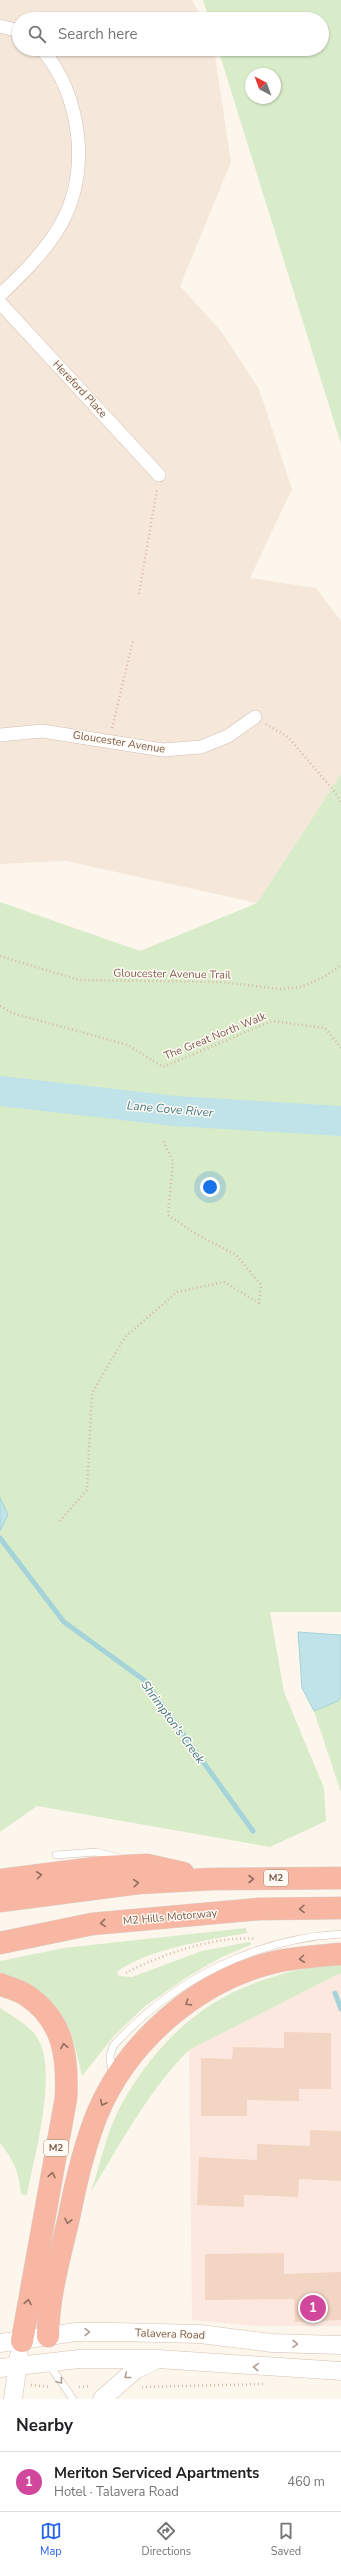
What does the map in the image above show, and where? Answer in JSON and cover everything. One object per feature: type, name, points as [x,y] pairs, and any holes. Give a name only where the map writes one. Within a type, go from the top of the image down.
[{"type":"highway","name":"M2","points":[[0,1880],[103,1867],[147,1865],[212,1879]]},
{"type":"highway","name":"M2","points":[[0,1902],[130,1884],[212,1879],[341,1878]]},
{"type":"highway","name":"M2 Hills Motorway","points":[[0,1943],[92,1924],[259,1909],[341,1908]]},
{"type":"highway","points":[[48,2336],[50,2304],[79,2169],[96,2118],[113,2083],[148,2037],[176,2010],[221,1982],[274,1962],[341,1954]]},
{"type":"highway","name":"M2","points":[[0,1984],[26,1994],[49,2017],[63,2040],[67,2068],[66,2098],[22,2341]]},
{"type":"main road","name":"Talavera Road","points":[[0,2343],[48,2336],[114,2332],[200,2334],[272,2343],[341,2345]]},
{"type":"main road","points":[[48,2336],[48,2363]]},
{"type":"main road","points":[[13,2399],[8,2368],[22,2341]]},
{"type":"main road","points":[[8,2368],[79,2359],[158,2359],[341,2371]]},
{"type":"main road","points":[[97,2393],[135,2370],[158,2359]]},
{"type":"street","points":[[0,26],[12,30]]},
{"type":"street","points":[[0,295],[25,271],[61,224],[71,202],[78,179],[77,129],[72,106],[63,81],[47,56]]},
{"type":"street","name":"Hereford Place","points":[[0,303],[159,475]]},
{"type":"street","name":"Gloucester Avenue","points":[[0,735],[42,731],[163,750],[200,747],[228,736],[255,717]]},
{"type":"lane","points":[[56,1855],[96,1852],[147,1865]]},
{"type":"lane","points":[[113,2083],[110,2056],[113,2046],[152,2008],[173,1992],[212,1970],[268,1946],[293,1939],[341,1934]]},
{"type":"lane","points":[[48,2363],[73,2399]]},
{"type":"path","points":[[140,594],[150,542],[159,475]]},
{"type":"path","points":[[108,741],[133,641]]},
{"type":"path","points":[[255,717],[288,737],[335,792],[341,803]]},
{"type":"path","name":"Gloucester Avenue Trail","points":[[0,956],[79,980],[222,982],[279,989],[301,987],[324,977],[341,965]]},
{"type":"path","name":"The Great North Walk","points":[[0,1006],[12,1013],[128,1045],[163,1067],[272,1021],[325,1028],[341,1048]]},
{"type":"path","points":[[60,1521],[87,1490],[92,1393],[125,1337],[177,1292],[224,1282],[259,1303],[261,1285],[236,1255],[196,1234],[168,1215],[173,1161],[164,1141]]},
{"type":"path","points":[[126,1973],[194,1946],[249,1938],[261,1939],[268,1946]]},
{"type":"path","points":[[136,2390],[142,2387],[163,2385],[256,2386],[271,2383]]},
{"type":"path","points":[[25,2384],[57,2388]]},
{"type":"path","points":[[73,2387],[97,2393]]},
{"type":"shaded area","points":[[0,0],[192,0],[198,12],[12,12],[12,56],[215,56],[231,162],[180,286],[221,331],[259,389],[292,489],[250,578],[316,588],[341,621],[341,774],[257,903],[66,861],[0,864]]},
{"type":"shaded area","points":[[341,1973],[341,2326],[256,2326],[192,2320],[189,2050]]},
{"type":"green space","points":[[203,0],[341,0],[341,444],[220,56],[329,56],[329,12],[207,12]]},
{"type":"green space","points":[[341,774],[341,1612],[270,1612],[284,1692],[324,1788],[326,1821],[270,1847],[37,1806],[0,1832],[0,902],[140,951],[257,903]]},
{"type":"green space","points":[[341,1695],[341,1792],[314,1711],[338,1701]]},
{"type":"green space","points":[[246,1928],[247,1933],[179,1946],[144,1957],[117,1972],[119,1976],[132,1977],[202,1951],[249,1942],[252,1944],[220,1958],[187,1977],[145,2006],[113,2037],[82,2076],[70,2031],[51,2001],[42,1994],[0,1973],[0,1961],[64,1948]]},
{"type":"green space","points":[[341,1961],[341,1973],[189,2050],[174,2066],[148,2100],[124,2136],[91,2192],[109,2132],[119,2109],[146,2067],[167,2041],[190,2020],[215,2002],[243,1988],[272,1977],[305,1968]]},
{"type":"green space","points":[[0,2008],[20,2021],[35,2034],[44,2054],[46,2072],[43,2116],[27,2195],[21,2194],[15,2167],[9,2155],[0,2143]]},
{"type":"water","points":[[0,1497],[8,1515],[0,1531]]},
{"type":"water","points":[[298,1632],[341,1635],[341,1695],[338,1701],[314,1711],[302,1688]]},
{"type":"building","points":[[284,2032],[331,2033],[331,2089],[299,2089],[299,2101],[247,2100],[247,2116],[201,2116],[201,2058],[232,2059],[233,2047],[284,2048]]},
{"type":"building","points":[[310,2130],[341,2131],[341,2181],[299,2179],[298,2197],[244,2195],[244,2207],[197,2205],[199,2157],[257,2160],[257,2144],[310,2146]]},
{"type":"building","points":[[284,2253],[284,2274],[341,2272],[341,2320],[295,2322],[294,2299],[205,2300],[205,2254]]},
{"type":"waterway","name":"Lane Cove River","points":[[0,1091],[175,1111],[341,1121]]},
{"type":"waterway","name":"Shrimpton's Creek","points":[[0,1538],[64,1622],[144,1680],[253,1831]]},
{"type":"waterway","points":[[335,1993],[341,2009]]},
{"type":"place","name":"Meriton Serviced Apartments","points":[[313,2308]]}]
